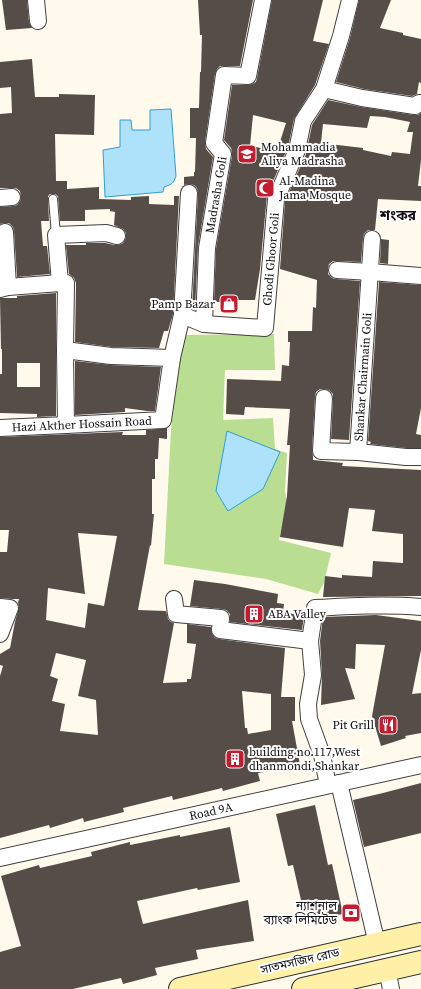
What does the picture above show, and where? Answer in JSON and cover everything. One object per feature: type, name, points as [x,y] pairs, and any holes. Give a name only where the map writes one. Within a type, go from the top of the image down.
[{"type":"main road","name":"সাতমসজিদ রোড","points":[[180,989],[247,981],[377,944],[421,934]]},
{"type":"main road","points":[[303,989],[389,980],[421,962]]},
{"type":"street","points":[[36,0],[38,21]]},
{"type":"street","name":"Madrasha Goli","points":[[204,324],[207,248],[223,154],[214,143],[224,75],[248,76],[263,0]]},
{"type":"street","name":"Ghodi Ghoor Goli","points":[[204,324],[265,328],[276,199],[297,150],[303,122],[324,89],[337,50],[350,0]]},
{"type":"street","points":[[324,89],[362,98],[415,106],[421,103]]},
{"type":"street","name":"Madrasha Goli","points":[[163,420],[172,358],[182,315],[189,193]]},
{"type":"street","points":[[5,232],[4,288],[66,283],[66,425]]},
{"type":"street","points":[[60,283],[56,235],[106,233],[117,236]]},
{"type":"street","name":"Shankar Chairmain Goli","points":[[372,239],[358,452],[421,457]]},
{"type":"street","points":[[337,270],[421,276]]},
{"type":"street","points":[[182,315],[204,324]]},
{"type":"street","points":[[65,350],[111,356],[172,358]]},
{"type":"street","points":[[324,398],[321,451],[358,452]]},
{"type":"street","name":"Hazi Akther Hossain Road","points":[[0,428],[163,420]]},
{"type":"street","points":[[174,599],[176,614],[221,618],[220,630],[310,640]]},
{"type":"street","points":[[377,944],[334,784],[309,719],[308,704],[313,675],[310,640],[315,608],[405,606],[421,608]]},
{"type":"street","points":[[0,607],[10,608],[0,634]]},
{"type":"street","name":"Road 9A","points":[[0,858],[421,765]]},
{"type":"lane","points":[[53,199],[56,235]]},
{"type":"green space","points":[[274,334],[275,370],[225,370],[223,420],[273,418],[275,449],[287,453],[285,491],[287,504],[279,540],[331,553],[324,583],[318,594],[266,579],[164,564],[171,430],[180,335]]},
{"type":"water","points":[[171,109],[176,176],[173,182],[164,187],[163,192],[105,197],[103,150],[120,147],[120,120],[131,120],[132,130],[150,130],[150,110]]},
{"type":"water","points":[[227,431],[280,452],[263,489],[228,511],[216,491]]},
{"type":"building","points":[[2,0],[27,0],[29,22],[32,28],[6,30]]},
{"type":"building","points":[[198,0],[253,0],[240,66],[220,66],[215,74],[205,142],[206,149],[213,157],[198,246],[195,310],[192,309],[198,193],[197,188],[194,185],[184,185],[184,177],[194,176],[195,172],[196,138],[190,138],[190,108],[199,108],[202,35],[200,35]]},
{"type":"building","points":[[272,0],[323,0],[313,41],[329,44],[315,85],[294,119],[288,147],[267,195],[260,269],[255,300],[230,300],[230,302],[214,302],[216,249],[232,156],[231,148],[224,140],[232,85],[248,85],[256,82]],"holes":[[[253,115],[286,123],[277,151],[250,146]]]},
{"type":"building","points":[[359,0],[391,0],[380,28],[421,39],[421,83],[419,82],[417,94],[412,96],[364,89],[336,82],[350,38]]},
{"type":"building","points":[[32,59],[35,97],[59,97],[59,94],[95,95],[94,135],[55,134],[56,181],[67,181],[67,189],[99,187],[99,199],[131,200],[131,197],[149,196],[149,204],[174,205],[174,196],[179,196],[173,314],[168,331],[164,331],[159,348],[112,347],[75,342],[76,283],[74,278],[69,274],[66,245],[105,243],[119,245],[123,243],[126,238],[126,233],[123,229],[114,225],[115,212],[110,211],[110,209],[85,210],[85,221],[60,221],[58,196],[55,194],[50,194],[48,196],[49,221],[41,221],[43,246],[47,246],[50,274],[17,277],[13,227],[9,223],[0,224],[0,207],[17,205],[21,197],[20,191],[16,188],[0,188],[0,114],[12,113],[11,87],[0,88],[0,62]]},
{"type":"building","points":[[328,100],[361,107],[414,115],[421,113],[421,160],[418,186],[421,186],[421,201],[378,199],[375,230],[368,230],[364,234],[361,262],[333,261],[329,264],[328,274],[332,278],[360,281],[349,440],[331,439],[333,394],[329,390],[320,389],[316,392],[315,397],[312,450],[313,460],[343,463],[342,466],[421,470],[421,596],[323,597],[325,576],[342,578],[342,575],[372,577],[373,561],[403,563],[403,534],[372,531],[375,510],[349,508],[343,547],[280,537],[287,496],[290,445],[287,445],[290,409],[245,407],[244,415],[226,414],[227,379],[281,381],[282,365],[289,366],[290,342],[288,342],[288,331],[312,331],[313,307],[316,308],[317,280],[280,269],[285,201],[306,154],[312,125]],"holes":[[[370,116],[385,117],[410,122],[407,132],[413,132],[410,154],[392,152],[391,156],[363,150],[363,148],[321,143],[323,124],[367,128]]]},
{"type":"building","points":[[381,239],[389,240],[388,264],[380,263]]},
{"type":"building","points":[[379,282],[421,285],[421,408],[416,434],[421,435],[421,448],[370,444],[371,442],[368,441]]},
{"type":"building","points":[[56,293],[56,416],[37,417],[37,414],[0,413],[0,374],[2,374],[2,349],[0,298],[17,298],[17,296]],"holes":[[[17,363],[40,363],[40,387],[17,387]]]},
{"type":"building","points":[[75,361],[111,365],[161,367],[155,411],[125,408],[125,412],[75,415]]},
{"type":"building","points":[[167,428],[167,439],[159,438],[158,459],[155,459],[155,479],[152,479],[152,514],[154,514],[151,546],[150,545],[138,610],[166,611],[168,619],[174,623],[163,683],[187,682],[187,679],[191,679],[196,644],[187,643],[187,624],[211,627],[212,634],[215,638],[219,639],[285,648],[281,697],[295,697],[295,721],[292,721],[300,765],[258,773],[260,781],[223,791],[222,788],[173,800],[172,796],[123,808],[124,812],[84,822],[83,818],[50,828],[49,825],[0,838],[0,676],[3,666],[0,665],[0,654],[10,648],[19,607],[19,599],[0,598],[0,552],[7,552],[9,530],[0,530],[0,437],[123,432],[122,435],[146,435],[146,430]],"holes":[[[78,533],[117,536],[104,606],[88,603],[85,628],[46,620],[48,588],[85,594]],[[56,653],[86,660],[78,696],[96,700],[98,735],[60,731],[65,704],[52,701],[58,679],[50,676]],[[242,691],[271,694],[271,730],[248,734],[247,728],[245,728]]]},
{"type":"building","points":[[194,580],[278,594],[277,603],[284,604],[283,612],[304,616],[302,630],[230,622],[230,614],[226,610],[190,606]]},
{"type":"building","points":[[376,615],[421,621],[421,650],[412,694],[421,693],[421,733],[405,736],[406,738],[381,746],[372,716],[385,645],[356,644],[355,669],[345,668],[355,699],[321,705],[322,674],[320,641],[323,617]]},
{"type":"building","points":[[421,783],[421,833],[364,847],[353,800]]},
{"type":"building","points":[[315,805],[328,865],[332,864],[343,914],[306,922],[293,865],[288,866],[276,814]]},
{"type":"building","points":[[230,827],[240,882],[198,890],[197,888],[137,901],[143,924],[248,900],[254,941],[196,950],[198,959],[155,968],[157,975],[123,984],[121,978],[73,989],[0,989],[0,952],[21,946],[1,876],[39,865],[40,868],[92,856],[91,852],[130,842],[130,845]]},
{"type":"place","name":"Mohammadia Aliya Madrasha","points":[[247,154]]},
{"type":"place","name":"Al-Madina Jama Mosque","points":[[265,188]]},
{"type":"place","name":"Pamp Bazar","points":[[229,304]]},
{"type":"place","name":"ABA Valley","points":[[254,614]]},
{"type":"place","name":"Pit Grill","points":[[388,725]]},
{"type":"place","name":"building no.117,West dhanmondi,Shankar","points":[[235,759]]},
{"type":"place","name":"ন্যাশনাল ব্যাংক লিমিটেড","points":[[351,913]]},
{"type":"district","name":"শংকর","points":[[398,215]]}]
